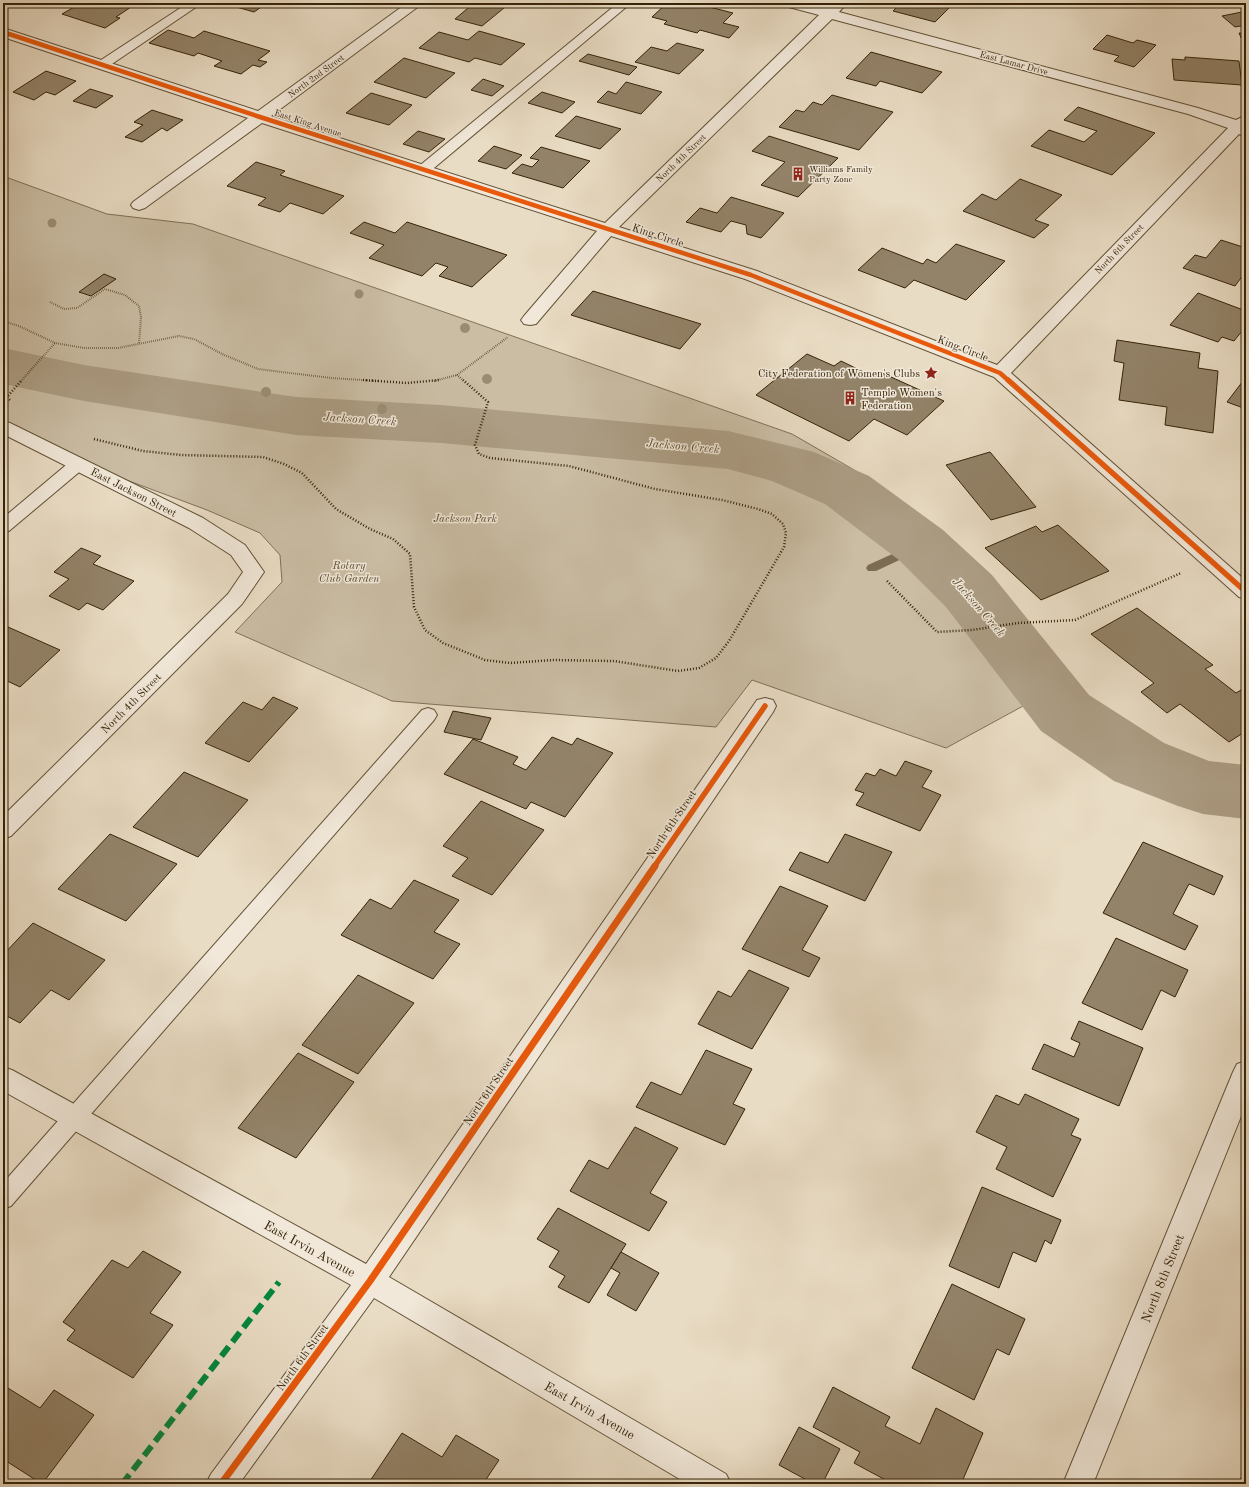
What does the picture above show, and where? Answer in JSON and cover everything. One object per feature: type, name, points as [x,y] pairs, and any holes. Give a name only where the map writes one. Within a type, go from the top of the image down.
[{"type":"street","name":"North 2nd Street","points":[[139,205],[416,3]]},
{"type":"street","name":"East Lamar Drive","points":[[790,3],[834,8],[1243,126]]},
{"type":"street","name":"North 4th Street","points":[[530,320],[608,229],[834,8]]},
{"type":"street","name":"East King Avenue","points":[[3,32],[260,117],[608,229]]},
{"type":"street","name":"North 6th Street","points":[[1000,373],[1243,126]]},
{"type":"street","name":"King Circle","points":[[608,229],[751,275],[1000,373],[1246,592]]},
{"type":"street","name":"East Jackson Street","points":[[3,427],[196,524],[238,550],[254,572]]},
{"type":"street","name":"North 4th Street","points":[[3,830],[235,599],[254,572]]},
{"type":"street","name":"North 6th Street","points":[[222,1484],[370,1281],[765,706]]},
{"type":"street","name":"North 8th Street","points":[[1078,1484],[1246,1072]]},
{"type":"street","name":"East Irvin Avenue","points":[[3,1078],[370,1281],[716,1484]]},
{"type":"lane","points":[[102,65],[196,3]]},
{"type":"lane","points":[[423,170],[625,3]]},
{"type":"lane","points":[[3,527],[78,464]]},
{"type":"lane","points":[[3,1199],[428,715]]},
{"type":"path","points":[[3,276],[6,279],[3,280]]},
{"type":"path","points":[[50,302],[64,309],[77,308],[106,288],[125,295],[139,306],[141,317],[139,344]]},
{"type":"path","points":[[3,321],[19,326],[54,343],[84,348],[118,348],[179,336],[194,339],[222,354],[258,369],[332,378],[407,383],[436,381],[457,375],[530,320]]},
{"type":"path","points":[[14,405],[6,397],[54,343]]},
{"type":"path","points":[[94,439],[143,451],[174,454],[263,457],[284,464],[302,474],[336,509],[370,529],[393,539],[410,554],[414,607],[425,630],[443,643],[485,660],[510,663],[553,660],[614,661],[678,671],[699,668],[716,658],[729,641],[784,547],[787,532],[780,520],[765,512],[732,502],[654,488],[607,474],[568,466],[490,458],[479,454],[475,445],[488,402],[457,375]]},
{"type":"path","points":[[887,581],[937,632],[972,630],[1018,623],[1075,620],[1181,573]]},
{"type":"green space","name":"Jackson Park","points":[[3,176],[107,214],[193,224],[792,434],[875,482],[1058,687],[946,748],[752,680],[716,727],[392,701],[235,632],[282,582],[280,555],[260,533],[207,510],[3,434]]},
{"type":"building","points":[[96,3],[137,3],[116,17],[120,18],[105,28],[62,14],[76,6],[90,6]]},
{"type":"building","points":[[237,3],[267,3],[254,12],[233,6]]},
{"type":"building","points":[[474,3],[510,3],[482,26],[455,19]]},
{"type":"building","points":[[667,3],[694,3],[733,13],[723,23],[739,27],[729,38],[700,30],[697,33],[664,24],[667,21],[652,17]]},
{"type":"building","points":[[901,3],[913,6],[916,3],[954,3],[935,22],[893,11]]},
{"type":"building","points":[[1242,12],[1246,15],[1246,25],[1235,27],[1222,16]]},
{"type":"building","points":[[168,30],[194,38],[204,31],[270,51],[258,60],[267,62],[260,67],[253,65],[241,74],[214,66],[222,61],[198,53],[194,56],[149,43]]},
{"type":"building","points":[[479,31],[525,44],[501,65],[475,58],[469,62],[419,48],[439,32],[468,40]]},
{"type":"building","points":[[1239,33],[1246,33],[1246,49]]},
{"type":"building","points":[[1107,35],[1133,43],[1137,40],[1156,45],[1134,67],[1114,61],[1119,56],[1093,49]]},
{"type":"building","points":[[677,43],[704,50],[679,74],[635,62],[651,47],[667,51]]},
{"type":"building","points":[[871,52],[942,72],[922,93],[880,81],[876,86],[846,78]]},
{"type":"building","points":[[588,54],[637,67],[629,75],[579,61]]},
{"type":"building","points":[[1185,57],[1239,61],[1242,85],[1174,80],[1172,59],[1185,60]]},
{"type":"building","points":[[404,58],[455,73],[426,98],[374,82]]},
{"type":"building","points":[[46,71],[76,81],[55,95],[46,92],[34,100],[13,92]]},
{"type":"building","points":[[483,79],[504,86],[492,96],[471,90]]},
{"type":"building","points":[[626,82],[662,92],[641,114],[597,102],[608,91],[616,94]]},
{"type":"building","points":[[90,89],[113,96],[96,108],[73,101]]},
{"type":"building","points":[[542,92],[575,102],[562,113],[528,103]]},
{"type":"building","points":[[371,93],[412,105],[389,125],[346,113]]},
{"type":"building","points":[[832,95],[893,112],[859,150],[779,127],[796,110],[804,112],[813,102],[822,105]]},
{"type":"building","points":[[1078,107],[1155,133],[1112,175],[1031,146],[1049,130],[1084,142],[1097,131],[1064,120]]},
{"type":"building","points":[[152,110],[183,120],[167,131],[162,128],[142,142],[125,137],[143,125],[134,122]]},
{"type":"building","points":[[576,116],[621,129],[600,149],[555,136]]},
{"type":"building","points":[[418,131],[445,139],[429,152],[403,144]]},
{"type":"building","name":"Williams Family Party Zone","points":[[769,136],[838,158],[798,197],[761,185],[785,162],[752,151]]},
{"type":"building","points":[[494,146],[522,155],[506,169],[478,161]]},
{"type":"building","points":[[541,147],[590,161],[563,188],[512,173],[522,164],[532,167],[539,160],[530,158]]},
{"type":"building","points":[[256,162],[285,171],[280,175],[344,196],[323,214],[290,203],[280,212],[258,205],[266,198],[227,186]]},
{"type":"building","points":[[1020,179],[1062,195],[1035,220],[1049,225],[1034,238],[963,211],[982,194],[996,200]]},
{"type":"building","points":[[731,197],[784,213],[761,238],[747,234],[746,225],[731,221],[721,232],[686,222],[700,208],[717,213]]},
{"type":"building","points":[[364,222],[395,233],[407,222],[507,255],[472,287],[439,276],[448,267],[436,263],[422,276],[369,258],[384,245],[350,233]]},
{"type":"building","points":[[1221,240],[1246,248],[1246,271],[1235,286],[1183,268],[1195,255],[1206,258]]},
{"type":"building","points":[[956,244],[1005,261],[966,300],[914,280],[905,288],[858,270],[882,248],[923,264],[927,259],[936,263]]},
{"type":"building","points":[[104,274],[116,279],[91,296],[79,292]]},
{"type":"building","points":[[593,291],[701,324],[680,349],[571,315]]},
{"type":"building","points":[[1198,293],[1246,311],[1246,326],[1234,341],[1222,337],[1218,342],[1170,325]]},
{"type":"building","points":[[1117,340],[1200,353],[1198,368],[1218,371],[1213,433],[1165,425],[1167,407],[1119,400],[1124,363],[1114,361]]},
{"type":"building","name":"Temple Women's Federation","points":[[807,354],[834,366],[841,361],[874,377],[880,372],[944,401],[907,435],[874,419],[849,441],[756,395]]},
{"type":"building","points":[[1246,377],[1246,409],[1227,402]]},
{"type":"building","points":[[990,452],[1036,507],[991,520],[946,465]]},
{"type":"building","points":[[1058,525],[1109,571],[1041,600],[985,548],[1036,526],[1042,532]]},
{"type":"building","points":[[81,548],[101,556],[93,564],[134,581],[103,610],[87,603],[79,610],[49,596],[69,579],[54,572]]},
{"type":"building","points":[[1137,608],[1213,665],[1205,669],[1236,693],[1246,687],[1246,731],[1229,742],[1180,704],[1167,713],[1141,692],[1154,683],[1091,634]]},
{"type":"building","points":[[8,627],[60,650],[20,687],[3,679],[3,632]]},
{"type":"building","points":[[273,697],[298,708],[249,762],[205,743],[243,702],[262,710]]},
{"type":"building","points":[[453,711],[491,718],[481,740],[444,732]]},
{"type":"building","points":[[552,737],[572,745],[577,738],[613,753],[565,817],[531,802],[526,809],[444,774],[473,739],[518,757],[513,764],[526,770]]},
{"type":"building","points":[[905,761],[932,771],[922,787],[941,795],[920,831],[856,805],[864,793],[855,790],[866,773],[875,776],[880,769],[896,776]]},
{"type":"building","points":[[184,772],[248,800],[198,857],[133,827]]},
{"type":"building","points":[[481,801],[544,830],[492,895],[452,876],[468,858],[443,846]]},
{"type":"building","points":[[110,834],[177,864],[126,921],[58,889]]},
{"type":"building","points":[[845,834],[892,852],[865,901],[789,870],[800,852],[828,863]]},
{"type":"building","points":[[1143,842],[1223,876],[1214,895],[1189,884],[1173,914],[1198,926],[1185,950],[1103,913]]},
{"type":"building","points":[[414,880],[459,900],[434,932],[460,944],[433,979],[341,935],[370,899],[391,909]]},
{"type":"building","points":[[780,886],[828,906],[802,950],[820,958],[809,977],[742,949]]},
{"type":"building","points":[[33,923],[105,960],[69,1000],[51,990],[20,1023],[3,1014],[3,955]]},
{"type":"building","points":[[1116,938],[1188,970],[1175,997],[1161,990],[1142,1030],[1082,1003]]},
{"type":"building","points":[[749,970],[789,988],[752,1049],[698,1024],[718,991],[731,997]]},
{"type":"building","points":[[358,975],[414,1003],[358,1074],[302,1045]]},
{"type":"building","points":[[1079,1021],[1143,1048],[1119,1106],[1032,1069],[1044,1044],[1074,1057],[1080,1043],[1071,1039]]},
{"type":"building","points":[[706,1050],[752,1069],[733,1104],[745,1109],[725,1145],[636,1107],[651,1082],[681,1095]]},
{"type":"building","points":[[298,1053],[354,1082],[296,1158],[238,1128]]},
{"type":"building","points":[[1025,1094],[1079,1119],[1071,1135],[1081,1139],[1053,1197],[996,1169],[1007,1147],[976,1132],[996,1095],[1019,1105]]},
{"type":"building","points":[[635,1127],[678,1148],[650,1193],[667,1202],[649,1231],[570,1191],[589,1160],[608,1169]]},
{"type":"building","points":[[982,1187],[1061,1220],[1051,1244],[1045,1240],[1036,1262],[1013,1252],[999,1288],[949,1266]]},
{"type":"building","points":[[558,1208],[626,1244],[589,1303],[558,1287],[565,1276],[549,1267],[559,1251],[537,1239]]},
{"type":"building","points":[[143,1251],[181,1272],[150,1313],[173,1325],[133,1378],[67,1340],[75,1330],[63,1322],[112,1260],[128,1268]]},
{"type":"building","points":[[621,1252],[659,1273],[636,1311],[607,1295],[620,1273],[611,1268]]},
{"type":"building","points":[[952,1284],[1025,1319],[1009,1355],[997,1349],[974,1400],[912,1368]]},
{"type":"building","points":[[3,1385],[40,1408],[54,1390],[94,1415],[42,1484],[3,1459]]},
{"type":"building","points":[[833,1387],[890,1417],[885,1426],[920,1444],[936,1408],[983,1433],[961,1484],[893,1484],[854,1463],[860,1452],[813,1427]]},
{"type":"building","points":[[799,1427],[840,1449],[822,1484],[814,1484],[779,1465]]},
{"type":"building","points":[[402,1433],[442,1457],[456,1435],[499,1460],[483,1484],[368,1484]]},
{"type":"building","points":[[1246,1464],[1246,1484],[1239,1484]]},
{"type":"waterway","name":"Jackson Creek","points":[[3,366],[84,383],[296,416],[441,424],[728,450],[792,466],[847,490],[921,545],[969,591],[1065,713],[1139,762],[1203,787],[1246,792]]},
{"type":"waterway","points":[[872,568],[921,545]]},
{"type":"marked path","points":[[122,1484],[279,1282]]},
{"type":"cycle path","points":[[3,32],[260,117],[751,275],[1000,373],[1246,592]]},
{"type":"cycle path","points":[[221,1484],[370,1281],[765,706]]},
{"type":"place","name":"Williams Family Party Zone","points":[[798,174]]},
{"type":"place","name":"City Federation of Women's Clubs","points":[[931,373]]},
{"type":"place","name":"Temple Women's Federation","points":[[850,398]]},
{"type":"park label","name":"Rotary Club Garden","points":[[349,571]]}]
